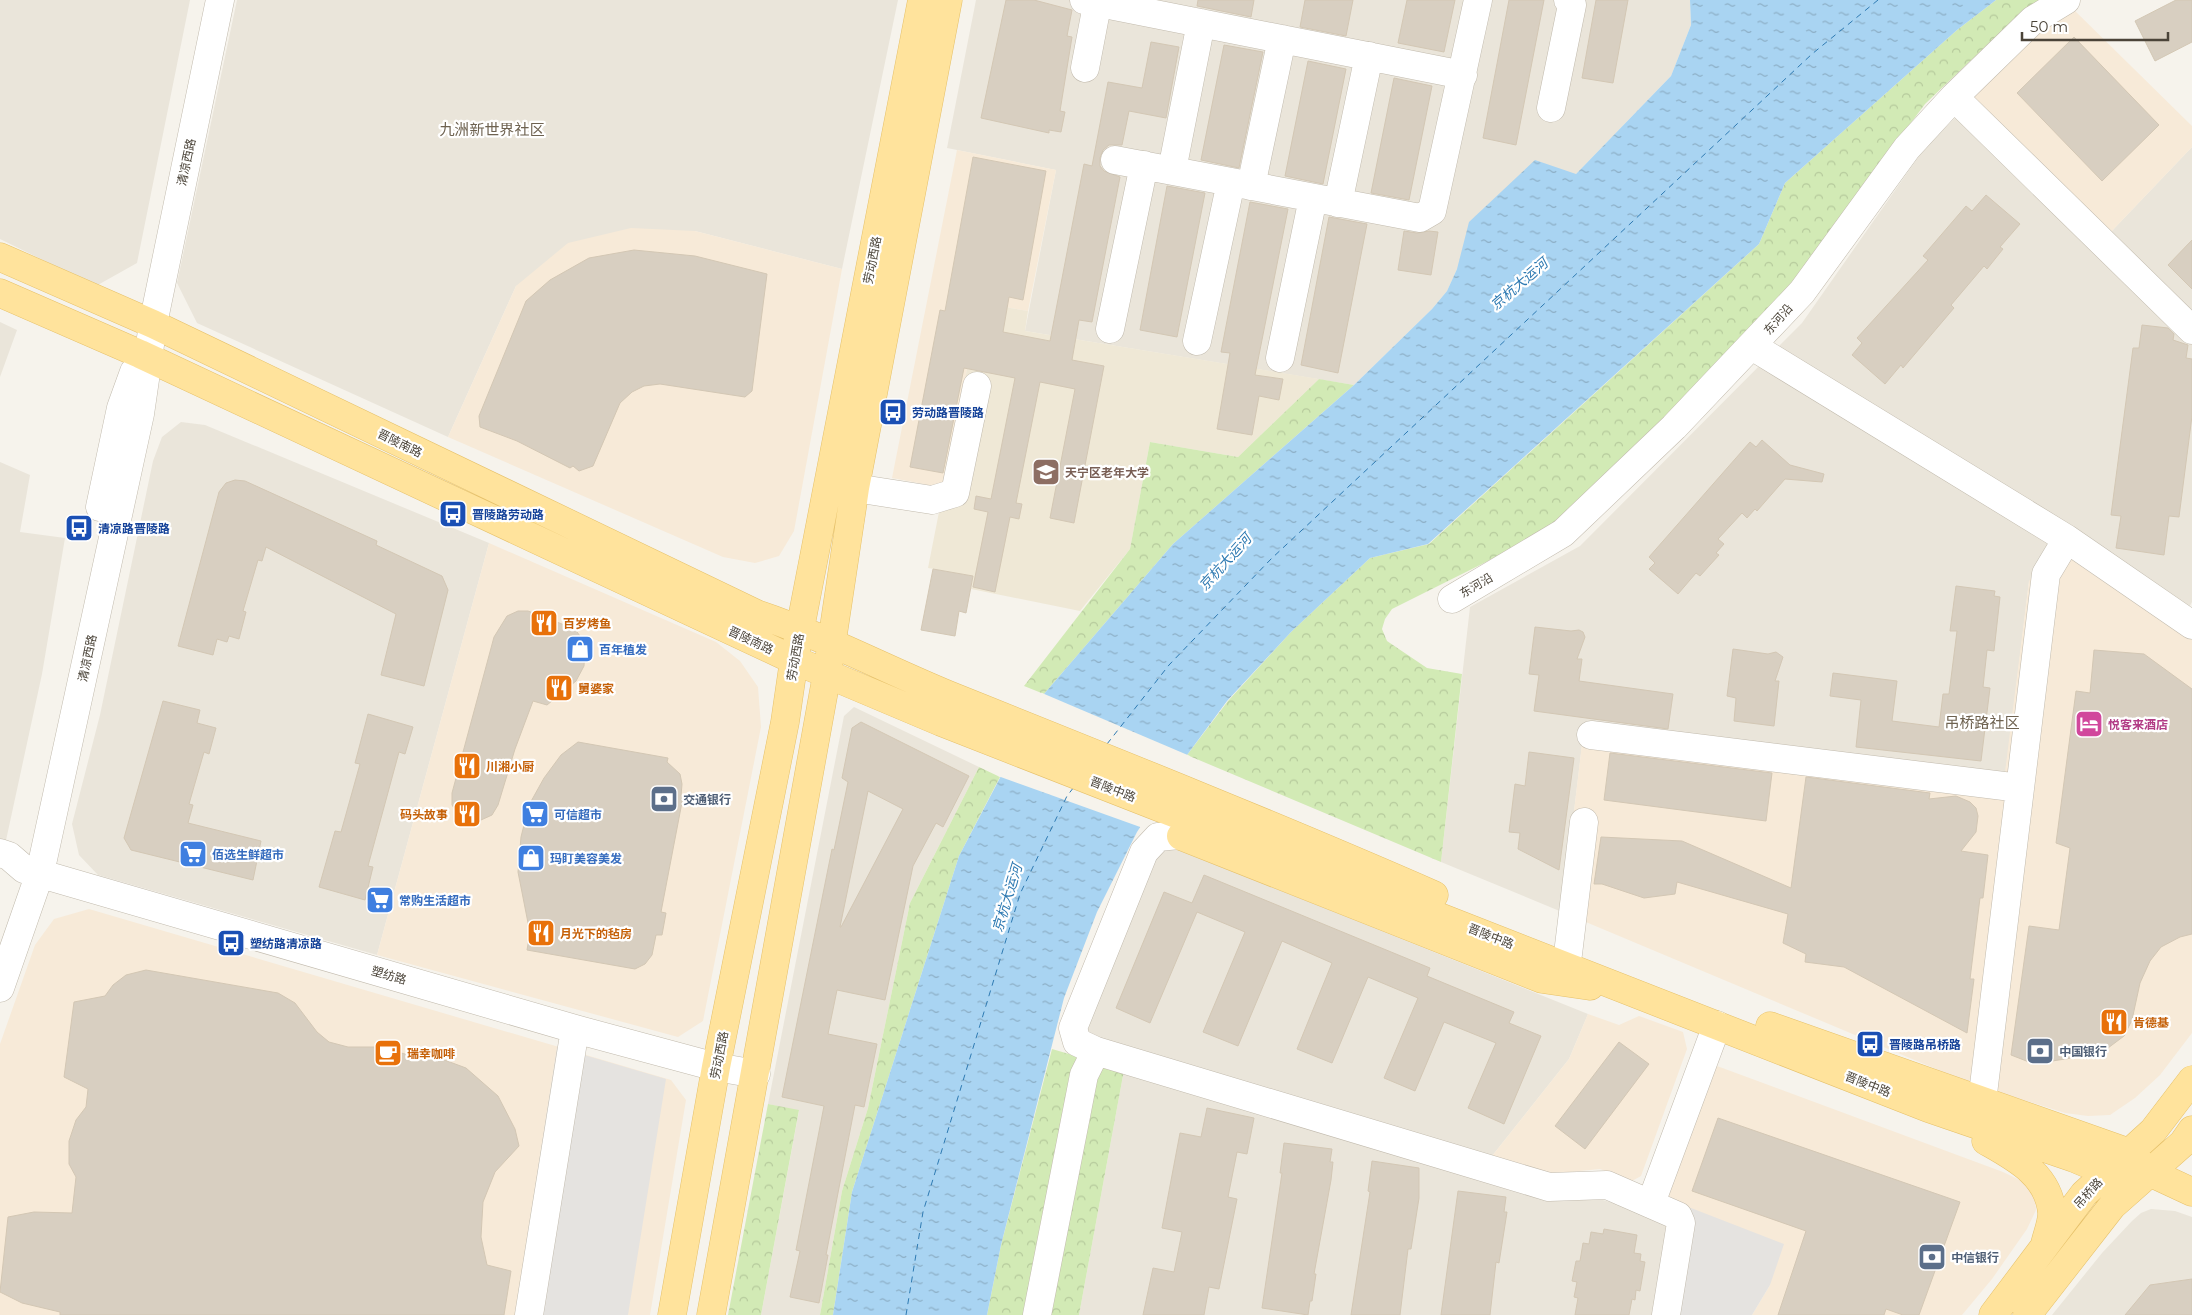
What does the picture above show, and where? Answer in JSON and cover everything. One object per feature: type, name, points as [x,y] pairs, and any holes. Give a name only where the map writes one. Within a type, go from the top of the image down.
[{"type":"main road","name":"劳动西路","points":[[672,1315],[716,1067],[785,722],[794,660],[922,0]]},
{"type":"main road","points":[[711,1315],[833,642],[855,488],[948,0]]},
{"type":"main road","name":"晋陵南路","points":[[0,258],[153,324],[757,614],[801,628]]},
{"type":"main road","name":"晋陵南路","points":[[0,293],[143,356],[794,660]]},
{"type":"main road","name":"晋陵中路","points":[[801,628],[950,695],[1188,816],[1322,846],[1568,954],[1982,1102],[2139,1162],[2192,1192]]},
{"type":"main road","name":"晋陵中路","points":[[794,660],[941,722],[1188,816],[1928,1108],[2074,1158],[2107,1172],[2139,1162]]},
{"type":"main road","points":[[2027,1315],[2112,1206],[2139,1162],[2153,1131],[2192,1080]]},
{"type":"main road","points":[[1928,1108],[2018,1159],[2038,1178],[2048,1195],[2052,1215],[2044,1248]]},
{"type":"main road","points":[[2139,1162],[2183,1143],[2192,1130]]},
{"type":"main road","name":"吊桥路","points":[[1993,1315],[2084,1194],[2107,1172]]},
{"type":"street","name":"清凉西路","points":[[0,988],[32,871],[121,408],[143,356],[153,324],[220,0]]},
{"type":"street","points":[[1115,160],[1420,218],[1432,211],[1478,0]]},
{"type":"street","points":[[1551,108],[1572,5],[1568,0]]},
{"type":"street","name":"东河沿","points":[[1452,599],[1564,534],[1674,427],[1802,292],[1907,148],[1954,97],[2033,20],[2066,0]]},
{"type":"street","points":[[1085,68],[1093,1],[1174,9],[1202,23],[1463,75]]},
{"type":"street","points":[[1172,170],[1202,23]]},
{"type":"street","points":[[1197,341],[1282,39]]},
{"type":"street","points":[[1280,358],[1369,56]]},
{"type":"street","points":[[1954,97],[2192,330]]},
{"type":"street","points":[[1110,329],[1144,165]]},
{"type":"street","points":[[1752,346],[2067,539],[2192,625]]},
{"type":"street","points":[[855,488],[932,500],[955,493],[976,386]]},
{"type":"street","points":[[1982,1102],[2046,574],[2067,539]]},
{"type":"street","points":[[1591,735],[2020,788]]},
{"type":"street","points":[[1188,816],[1158,836],[1144,852],[1073,1028],[1077,1042],[1096,1051],[1549,1186],[1607,1185],[1651,1203],[1678,1216],[1681,1223],[1666,1315]]},
{"type":"street","points":[[1568,954],[1584,822]]},
{"type":"street","points":[[0,853],[9,856],[32,871]]},
{"type":"street","name":"清凉西路","points":[[0,939],[32,871]]},
{"type":"street","name":"塑纺路","points":[[32,871],[575,1029],[716,1067],[756,1074]]},
{"type":"street","points":[[1651,1203],[1717,1025]]},
{"type":"street","points":[[529,1315],[575,1029]]},
{"type":"street","points":[[1036,1315],[1084,1075],[1096,1051]]},
{"type":"shaded area","points":[[0,0],[190,0],[137,263],[96,286],[0,239]]},
{"type":"shaded area","points":[[237,0],[898,0],[842,269],[695,231],[516,286],[448,437],[197,323],[177,283]]},
{"type":"shaded area","points":[[976,0],[1690,0],[1691,25],[1671,76],[1576,174],[1457,269],[1447,291],[1432,309],[1354,385],[1025,331],[1056,170],[947,148]]},
{"type":"shaded area","points":[[2071,7],[2192,126],[2192,147],[2108,235],[1970,93],[2034,28]]},
{"type":"shaded area","points":[[1957,116],[2192,343],[2192,602],[2187,611],[2029,581],[2005,780],[1584,728],[1562,912],[1441,862],[1470,607],[1580,546],[1802,323],[1924,149]]},
{"type":"shaded area","points":[[2192,147],[2192,317],[2108,235]]},
{"type":"shaded area","points":[[957,150],[1056,170],[1028,311],[980,303],[944,488],[892,478]]},
{"type":"shaded area","points":[[631,228],[695,231],[842,269],[794,531],[779,556],[755,563],[723,557],[448,437],[516,286],[568,243]]},
{"type":"shaded area","name":"天宁区老年大学","points":[[980,303],[1028,311],[1025,331],[1319,379],[1238,457],[1150,442],[1130,549],[1080,611],[971,589],[973,576],[928,568]]},
{"type":"shaded area","points":[[0,322],[17,330],[0,377]]},
{"type":"shaded area","points":[[181,422],[205,425],[489,543],[377,955],[98,875],[79,855],[72,824],[100,715],[153,461],[162,437]]},
{"type":"shaded area","points":[[0,462],[30,475],[20,532],[65,538],[42,674],[5,845],[0,844]]},
{"type":"shaded area","points":[[489,543],[716,642],[740,661],[758,687],[761,727],[703,1021],[678,1037],[377,955]]},
{"type":"shaded area","points":[[2052,544],[2192,640],[2192,1033],[2160,1075],[2135,1098],[2110,1115],[2088,1116],[2065,1113],[1967,1082],[1562,912],[1584,727],[2004,780],[2029,581]]},
{"type":"shaded area","points":[[854,707],[979,767],[910,903],[868,1108],[842,1191],[820,1315],[761,1315],[799,1111],[768,1104],[844,716]]},
{"type":"shaded area","points":[[1163,847],[1175,848],[1588,1014],[1569,1059],[1492,1156],[1086,1037],[1082,1026],[1151,854]]},
{"type":"shaded area","points":[[89,909],[671,1080],[686,1100],[650,1315],[0,1315],[0,1044],[35,945],[54,919]]},
{"type":"shaded area","points":[[1588,1014],[1619,1025],[1639,1016],[1683,1032],[1687,1049],[1641,1176],[1632,1181],[1600,1169],[1549,1174],[1492,1156],[1569,1059]]},
{"type":"shaded area","points":[[557,1047],[666,1079],[628,1315],[515,1315]]},
{"type":"shaded area","points":[[1717,1066],[2003,1172],[2026,1183],[2035,1196],[2036,1210],[2027,1229],[1992,1279],[1962,1315],[1752,1315],[1770,1285],[1661,1196],[1699,1089]]},
{"type":"shaded area","points":[[1124,1070],[1550,1195],[1603,1200],[1670,1220],[1655,1315],[1079,1315]]},
{"type":"shaded area","points":[[1673,1201],[1784,1244],[1770,1285],[1752,1315],[1655,1315]]},
{"type":"shaded area","points":[[2151,1209],[2175,1211],[2192,1217],[2192,1315],[2052,1315],[2102,1253],[2132,1221],[2141,1213]]},
{"type":"green space","points":[[1996,0],[2041,0],[1969,62],[1925,104],[1783,294],[1663,420],[1552,524],[1492,559],[1392,609],[1385,619],[1382,629],[1387,641],[1427,668],[1462,674],[1441,862],[1187,755],[1228,701],[1291,632],[1370,558],[1429,544],[1759,244],[1785,183],[1957,30]]},
{"type":"green space","points":[[1319,379],[1354,385],[1173,544],[1044,694],[1024,686],[1130,549],[1150,442],[1238,457]]},
{"type":"green space","points":[[979,767],[1000,777],[959,856],[852,1192],[833,1315],[820,1315],[842,1191],[868,1108],[910,903]]},
{"type":"green space","points":[[1052,1049],[1124,1070],[1079,1315],[987,1315],[1001,1245]]},
{"type":"green space","points":[[768,1104],[799,1110],[761,1315],[728,1315]]},
{"type":"water","name":"京杭大运河","points":[[1690,0],[1996,0],[1957,30],[1785,183],[1759,244],[1428,544],[1370,558],[1291,632],[1227,701],[1187,755],[1137,832],[1097,912],[1064,998],[1001,1245],[987,1315],[833,1315],[852,1192],[959,856],[1044,694],[1173,544],[1354,385],[1432,309],[1447,291],[1457,269],[1469,222],[1535,160],[1576,174],[1671,76],[1691,25]]},
{"type":"pier","points":[[1042,693],[1190,756],[1143,828],[998,776]]},
{"type":"building","points":[[1006,0],[1034,0],[1072,10],[1067,36],[1072,37],[1060,111],[1065,112],[1061,132],[1049,130],[1049,133],[981,118]]},
{"type":"building","points":[[1198,0],[1254,0],[1251,17],[1197,6]]},
{"type":"building","points":[[1305,0],[1353,0],[1346,36],[1300,27]]},
{"type":"building","points":[[1407,0],[1455,0],[1444,52],[1398,43]]},
{"type":"building","points":[[1509,0],[1544,0],[1516,145],[1483,138]]},
{"type":"building","points":[[1596,0],[1628,0],[1613,83],[1582,78]]},
{"type":"building","points":[[2176,0],[2192,0],[2192,42],[2155,61],[2135,21]]},
{"type":"building","points":[[2074,37],[2159,125],[2102,181],[2017,93]]},
{"type":"building","points":[[1151,42],[1179,47],[1166,118],[1129,111],[1122,145],[1109,145],[1103,150],[1100,158],[1100,166],[1104,171],[1120,177],[1092,322],[1079,320],[1072,360],[1104,366],[1074,523],[1050,518],[1075,389],[1040,382],[1016,503],[1022,504],[1019,519],[1010,517],[995,592],[973,587],[988,512],[974,509],[976,496],[991,499],[1015,378],[964,368],[943,473],[910,467],[940,310],[945,311],[973,157],[1046,171],[1023,300],[1009,297],[1003,332],[1050,341],[1084,164],[1092,166],[1108,82],[1142,88]]},
{"type":"building","points":[[1224,45],[1263,52],[1239,168],[1201,160]]},
{"type":"building","points":[[1308,61],[1346,69],[1323,184],[1285,176]]},
{"type":"building","points":[[1394,78],[1432,86],[1409,200],[1371,193]]},
{"type":"building","points":[[1167,186],[1205,193],[1177,337],[1140,330]]},
{"type":"building","points":[[1986,195],[2020,224],[2000,247],[2003,249],[1987,269],[1984,266],[1951,305],[1954,308],[1903,368],[1901,365],[1885,384],[1852,355],[1862,343],[1857,338],[1928,260],[1923,256],[1966,206],[1972,211]]},
{"type":"building","points":[[1250,202],[1288,209],[1255,375],[1283,379],[1279,400],[1259,396],[1252,435],[1217,429],[1230,353],[1221,352]]},
{"type":"building","points":[[1329,217],[1367,224],[1338,373],[1301,365]]},
{"type":"building","points":[[1404,231],[1417,233],[1438,232],[1431,275],[1398,270]]},
{"type":"building","points":[[2192,240],[2192,289],[2168,265]]},
{"type":"building","points":[[634,250],[695,256],[767,274],[752,391],[745,397],[660,384],[644,386],[632,392],[620,403],[593,466],[579,471],[573,466],[570,468],[517,441],[480,427],[479,416],[526,301],[550,280],[589,258]]},
{"type":"building","points":[[2142,325],[2168,328],[2174,334],[2173,340],[2188,345],[2186,358],[2192,359],[2192,416],[2179,517],[2169,516],[2164,555],[2116,548],[2121,516],[2111,515],[2133,348],[2139,348]]},
{"type":"building","points":[[1762,440],[1790,465],[1824,474],[1822,482],[1785,479],[1757,511],[1755,509],[1747,518],[1742,513],[1718,539],[1724,544],[1716,553],[1719,555],[1700,576],[1696,573],[1678,594],[1649,569],[1655,563],[1649,557],[1750,442],[1756,447]]},
{"type":"building","points":[[235,480],[245,481],[377,541],[376,545],[442,576],[448,590],[424,686],[381,675],[396,614],[266,547],[262,561],[258,560],[243,611],[246,612],[239,639],[229,636],[227,642],[217,639],[213,655],[178,646],[219,492],[226,483]]},
{"type":"building","points":[[933,569],[973,576],[966,613],[959,611],[955,636],[921,630]]},
{"type":"building","points":[[1956,586],[1995,591],[1994,596],[2000,597],[1994,651],[1987,650],[1983,687],[1990,688],[1981,761],[1856,747],[1861,700],[1830,696],[1833,673],[1897,681],[1892,721],[1939,727],[1943,694],[1949,694],[1957,631],[1950,631]]},
{"type":"building","points":[[518,611],[528,611],[575,629],[582,639],[585,649],[584,666],[576,681],[547,705],[533,701],[515,749],[498,805],[492,815],[481,820],[469,821],[458,814],[452,805],[452,793],[494,637],[507,616]]},
{"type":"building","points":[[1535,627],[1571,631],[1579,630],[1583,632],[1585,637],[1577,659],[1582,659],[1579,681],[1673,694],[1668,729],[1534,711],[1539,675],[1529,674]]},
{"type":"building","points":[[1733,649],[1768,654],[1776,652],[1783,657],[1775,681],[1779,681],[1774,726],[1734,721],[1736,698],[1727,696]]},
{"type":"building","points":[[2094,650],[2144,654],[2192,689],[2192,934],[2180,937],[2161,947],[2150,961],[2140,983],[2132,1020],[2124,1036],[2108,1048],[2085,1056],[2029,1062],[2011,1055],[2029,926],[2059,930],[2070,848],[2056,843],[2076,691],[2090,693]]},
{"type":"building","points":[[163,701],[200,710],[197,723],[216,728],[209,754],[204,752],[189,804],[193,805],[188,823],[261,841],[253,880],[131,850],[124,838]]},
{"type":"building","points":[[368,714],[413,727],[405,754],[399,752],[368,866],[373,867],[365,900],[319,887],[335,831],[341,832],[360,764],[355,763]]},
{"type":"building","points":[[861,722],[969,776],[943,827],[936,823],[913,866],[885,1000],[837,990],[828,1034],[877,1044],[864,1107],[855,1105],[826,1255],[828,1255],[819,1303],[790,1297],[800,1251],[796,1250],[824,1106],[782,1097],[832,849],[834,850],[848,782],[842,778],[852,728]],"holes":[[[868,791],[903,809],[841,927],[840,927]]]},
{"type":"building","points":[[578,742],[668,758],[667,762],[680,774],[682,784],[681,796],[683,797],[661,912],[666,913],[662,935],[656,935],[652,955],[645,964],[635,969],[527,950],[530,933],[518,872],[521,837],[529,805],[544,778],[561,755]]},
{"type":"building","points":[[1529,752],[1574,758],[1559,870],[1518,849],[1520,833],[1509,832],[1515,784],[1525,786]]},
{"type":"building","points":[[1610,753],[1772,773],[1766,821],[1604,800]]},
{"type":"building","points":[[1806,777],[1930,793],[1929,799],[1956,796],[1970,802],[1976,808],[1978,816],[1976,832],[1961,851],[1988,855],[1983,898],[1980,898],[1970,979],[1974,979],[1967,1033],[1844,967],[1805,962],[1806,954],[1783,943],[1788,914],[1677,882],[1675,894],[1644,898],[1602,884],[1594,884],[1601,837],[1682,841],[1791,888]]},
{"type":"building","points":[[1204,875],[1430,968],[1427,976],[1514,1012],[1509,1023],[1541,1036],[1504,1124],[1468,1108],[1496,1043],[1444,1022],[1415,1091],[1384,1078],[1418,998],[1368,977],[1332,1063],[1297,1049],[1332,963],[1282,941],[1238,1046],[1203,1032],[1245,932],[1197,912],[1150,1023],[1116,1008],[1164,892],[1192,903]]},
{"type":"building","points":[[146,970],[278,993],[295,1003],[317,1032],[329,1042],[348,1047],[377,1047],[405,1054],[439,1058],[466,1068],[498,1096],[515,1129],[519,1146],[495,1172],[483,1202],[481,1237],[487,1265],[511,1271],[504,1315],[60,1315],[60,1312],[22,1303],[0,1292],[8,1217],[34,1212],[72,1213],[76,1177],[69,1164],[69,1141],[76,1120],[86,1107],[88,1089],[64,1077],[74,1002],[105,996],[113,985],[126,975]]},
{"type":"building","points":[[1619,1042],[1649,1064],[1585,1149],[1555,1126]]},
{"type":"building","points":[[1207,1108],[1254,1118],[1247,1154],[1237,1152],[1228,1197],[1237,1199],[1219,1289],[1209,1287],[1204,1315],[1143,1315],[1153,1268],[1174,1272],[1182,1232],[1162,1228],[1180,1133],[1201,1137]]},
{"type":"building","points":[[1718,1118],[1960,1202],[1919,1315],[1903,1315],[1886,1309],[1884,1315],[1778,1315],[1806,1231],[1692,1191]]},
{"type":"building","points":[[1284,1143],[1332,1149],[1330,1162],[1333,1162],[1331,1180],[1314,1274],[1316,1274],[1312,1301],[1310,1301],[1308,1315],[1262,1308],[1282,1173],[1280,1173]]},
{"type":"building","points":[[1372,1161],[1419,1168],[1419,1198],[1411,1249],[1408,1249],[1400,1315],[1351,1315],[1370,1192],[1368,1191]]},
{"type":"building","points":[[1458,1191],[1506,1197],[1504,1212],[1507,1212],[1499,1263],[1496,1262],[1490,1315],[1441,1315]]},
{"type":"building","points":[[1604,1229],[1637,1235],[1634,1253],[1641,1254],[1640,1261],[1645,1262],[1640,1291],[1636,1290],[1635,1300],[1632,1299],[1629,1315],[1575,1315],[1578,1298],[1574,1297],[1577,1282],[1572,1281],[1576,1261],[1580,1261],[1583,1243],[1589,1244],[1591,1232],[1603,1234]]},
{"type":"building","points":[[2192,1279],[2192,1315],[2125,1315],[2150,1285]]},
{"type":"ferry route","points":[[1107,744],[1169,665],[1271,559],[1812,54],[1878,0]]},
{"type":"ferry route","points":[[906,1315],[923,1212],[1020,894],[1067,796],[1074,787]]},
{"type":"place","name":"劳动路晋陵路","points":[[893,412]]},
{"type":"place","name":"天宁区老年大学","points":[[1046,472]]},
{"type":"place","name":"晋陵路劳动路","points":[[453,514]]},
{"type":"place","name":"清凉路晋陵路","points":[[79,528]]},
{"type":"place","name":"百岁烤鱼","points":[[544,623]]},
{"type":"place","name":"百年植发","points":[[580,649]]},
{"type":"place","name":"舅婆家","points":[[559,688]]},
{"type":"place","name":"悦客来酒店","points":[[2089,724]]},
{"type":"place","name":"川湘小厨","points":[[467,766]]},
{"type":"place","name":"交通银行","points":[[664,799]]},
{"type":"place","name":"码头故事","points":[[467,814]]},
{"type":"place","name":"可信超市","points":[[535,814]]},
{"type":"place","name":"佰选生鲜超市","points":[[193,854]]},
{"type":"place","name":"玛盯美容美发","points":[[531,858]]},
{"type":"place","name":"常购生活超市","points":[[380,900]]},
{"type":"place","name":"月光下的毡房","points":[[541,933]]},
{"type":"place","name":"塑纺路清凉路","points":[[231,943]]},
{"type":"place","name":"肯德基","points":[[2114,1022]]},
{"type":"place","name":"晋陵路吊桥路","points":[[1870,1044]]},
{"type":"place","name":"中国银行","points":[[2040,1051]]},
{"type":"place","name":"瑞幸咖啡","points":[[388,1053]]},
{"type":"place","name":"中信银行","points":[[1932,1257]]},
{"type":"district","name":"九洲新世界社区","points":[[492,129]]},
{"type":"district","name":"吊桥路社区","points":[[1982,722]]}]
